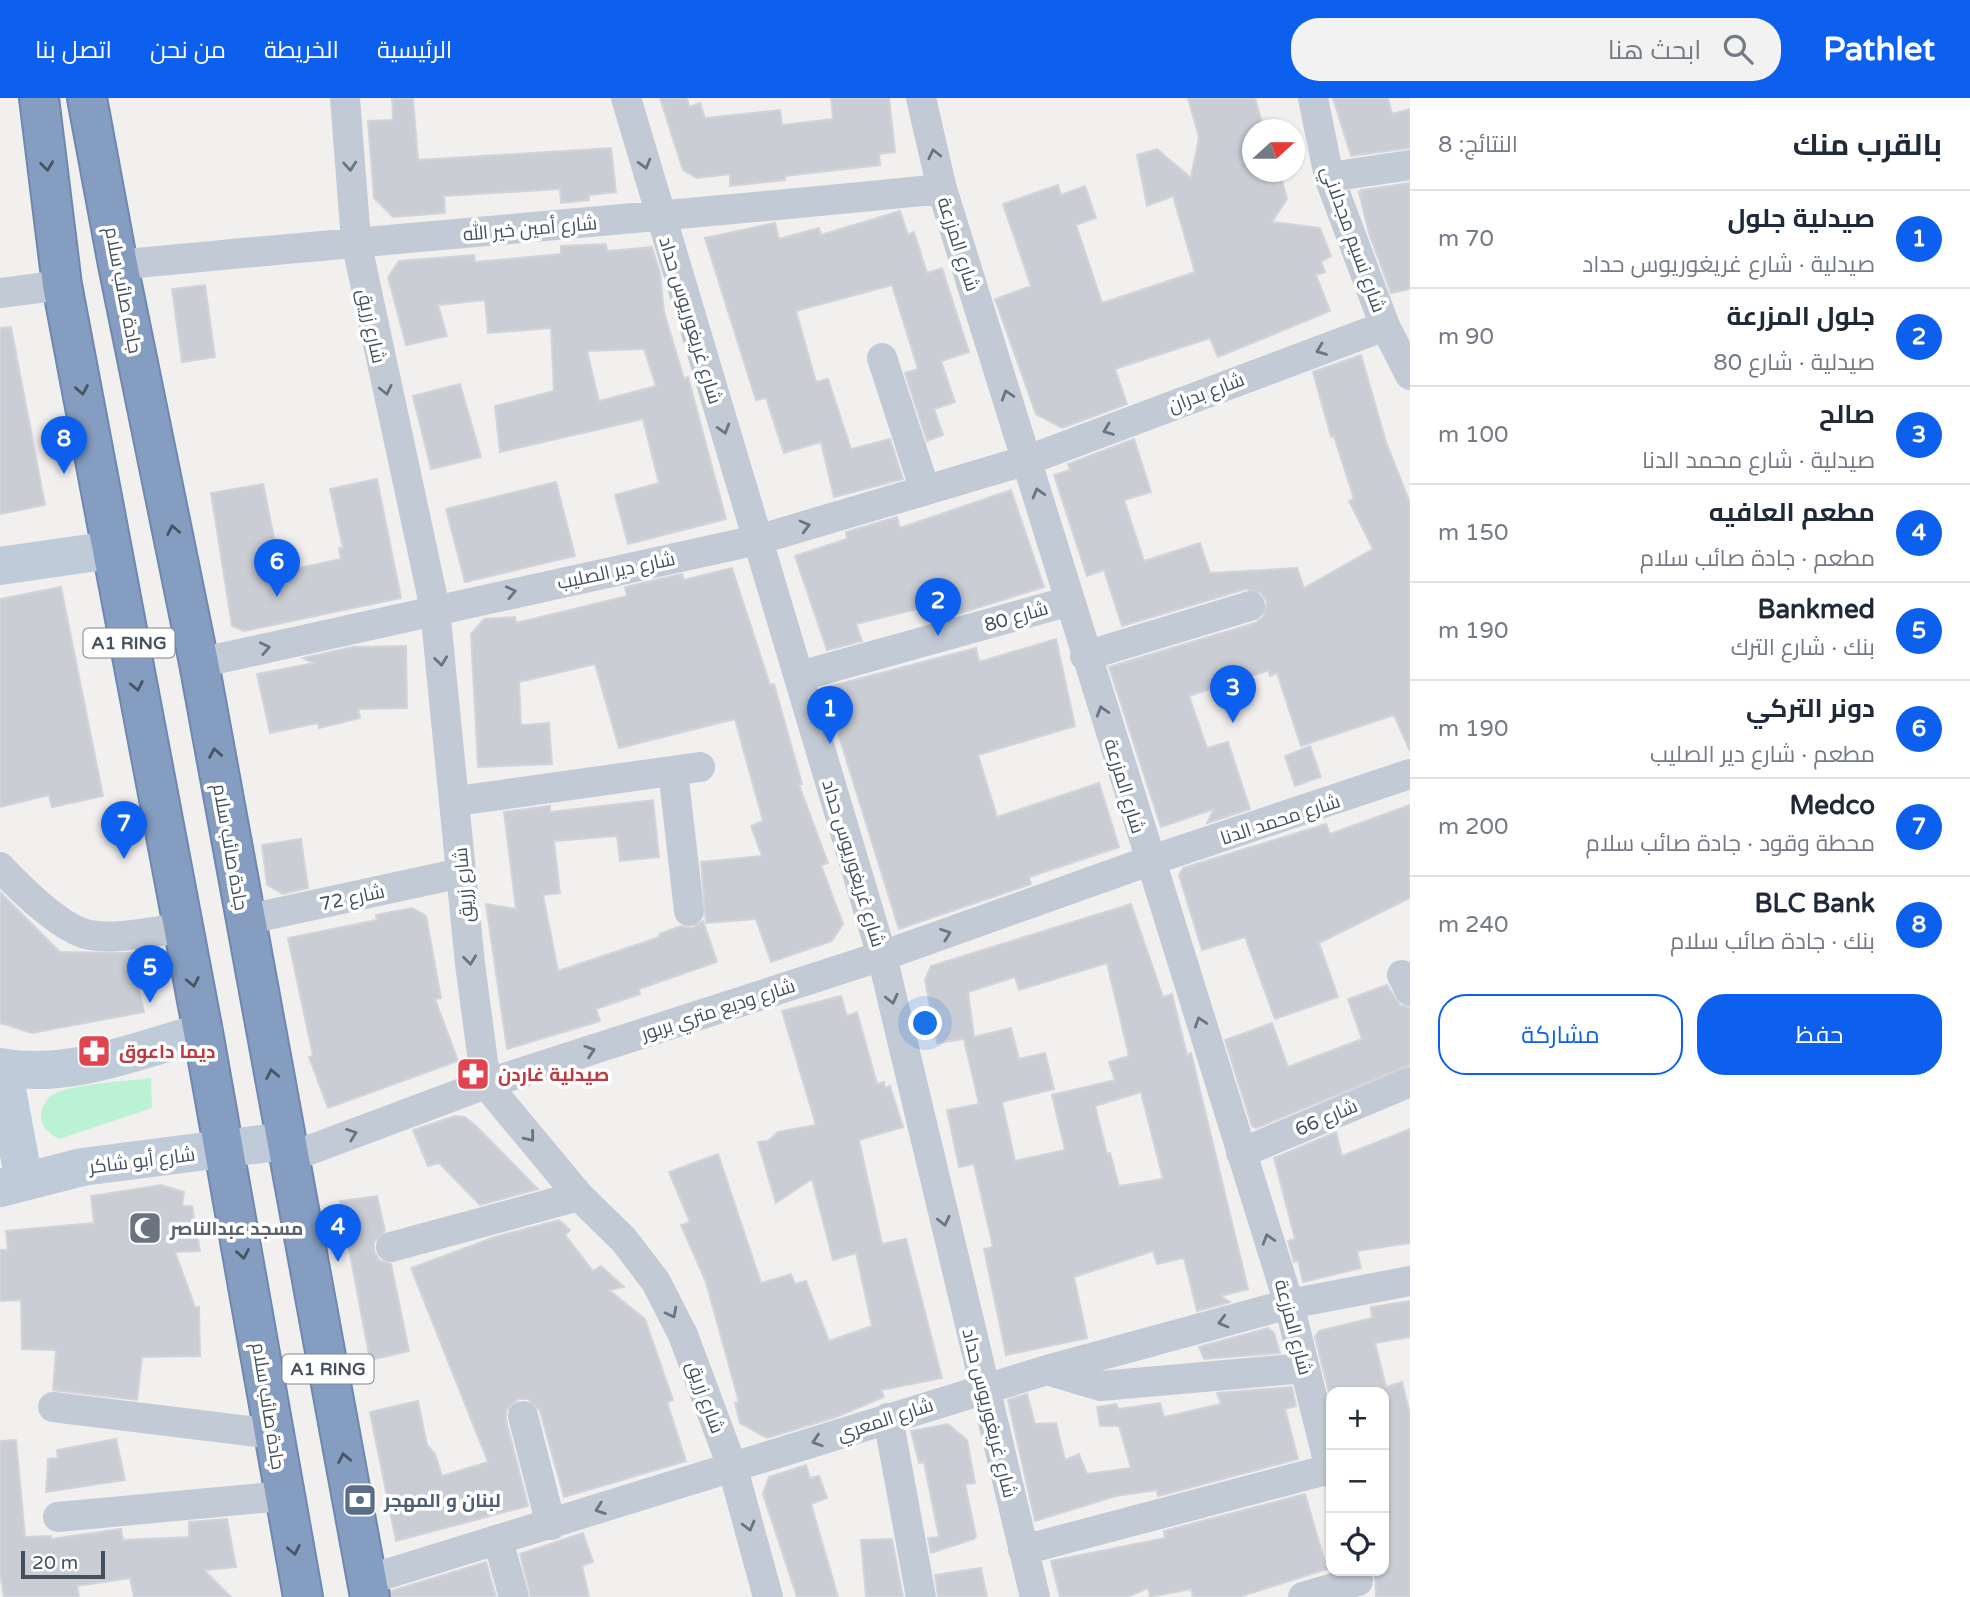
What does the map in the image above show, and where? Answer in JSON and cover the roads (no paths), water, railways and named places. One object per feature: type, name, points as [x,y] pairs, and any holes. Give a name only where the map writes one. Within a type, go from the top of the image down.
[{"type":"highway","name":"جادة صائب سلام","points":[[39,98],[62,285],[203,1032],[303,1597]]},
{"type":"highway","name":"جادة صائب سلام","points":[[88,98],[118,265],[199,663],[244,920],[369,1589]]},
{"type":"street","name":"شارع زريق","points":[[345,98],[356,241],[435,609],[457,802],[461,873],[486,1084],[579,1196],[624,1240],[656,1282],[683,1335],[733,1469],[768,1597]]},
{"type":"street","name":"شارع غريغوريوس حداد","points":[[626,98],[882,956],[1035,1597]]},
{"type":"street","name":"شارع المزرعة","points":[[922,98],[942,189],[1028,460],[1085,656],[1289,1304],[1326,1451]]},
{"type":"street","name":"شارع نسيم مجدلاني","points":[[1313,98],[1329,177],[1385,326],[1410,374]]},
{"type":"street","points":[[1329,177],[1410,166]]},
{"type":"street","name":"شارع أمين خير الله","points":[[118,265],[356,241],[661,218],[942,189]]},
{"type":"street","points":[[0,293],[62,285]]},
{"type":"street","name":"شارع بدران","points":[[1028,460],[1385,326]]},
{"type":"street","points":[[882,358],[925,490]]},
{"type":"street","name":"شارع دير الصليب","points":[[199,663],[757,540],[1028,460]]},
{"type":"street","points":[[0,566],[111,550]]},
{"type":"street","name":"شارع 80","points":[[800,676],[1070,601]]},
{"type":"street","points":[[1085,656],[1251,606]]},
{"type":"street","points":[[457,802],[686,769],[689,911]]},
{"type":"street","name":"شارع محمد الدنا","points":[[1149,861],[1410,774]]},
{"type":"street","name":"شارع وديع متري بربور","points":[[287,1149],[882,956],[1149,861]]},
{"type":"street","points":[[0,867],[47,909],[81,933],[106,936],[182,928]]},
{"type":"street","name":"شارع 72","points":[[244,920],[461,873]]},
{"type":"street","points":[[12,1184],[1,1068],[38,1072],[73,1067],[203,1032]]},
{"type":"street","name":"شارع 66","points":[[1241,1153],[1410,1082]]},
{"type":"street","name":"شارع أبو شاكر","points":[[12,1184],[94,1165],[223,1150],[287,1149]]},
{"type":"street","points":[[391,1247],[579,1196]]},
{"type":"street","name":"شارع المعري","points":[[369,1589],[498,1540],[733,1469],[984,1388],[1289,1304],[1410,1281]]},
{"type":"street","points":[[1047,1370],[1101,1386],[1305,1368]]},
{"type":"street","points":[[53,1407],[274,1434]]},
{"type":"street","points":[[523,1416],[551,1525]]},
{"type":"street","points":[[888,1418],[921,1597]]},
{"type":"street","points":[[1023,1550],[1326,1472]]},
{"type":"street","points":[[58,1517],[284,1496]]},
{"type":"street","points":[[498,1540],[514,1597]]},
{"type":"street","points":[[1304,1597],[1358,1583]]},
{"type":"place","name":"BLC Bank","points":[[64,474]]},
{"type":"place","name":"دونر التركي","points":[[277,597]]},
{"type":"place","name":"جلول المزرعة","points":[[938,636]]},
{"type":"place","name":"صالح","points":[[1233,723]]},
{"type":"place","name":"صيدلية جلول","points":[[830,744]]},
{"type":"place","name":"Medco","points":[[124,859]]},
{"type":"place","name":"Bankmed","points":[[150,1003]]},
{"type":"place","name":"ديما داعوق","points":[[94,1051]]},
{"type":"place","name":"صيدلية غاردن","points":[[473,1074]]},
{"type":"place","name":"مسجد عبدالناصر","points":[[145,1228]]},
{"type":"place","name":"مطعم العافيه","points":[[338,1262]]},
{"type":"place","name":"لبنان و المهجر","points":[[360,1500]]}]
